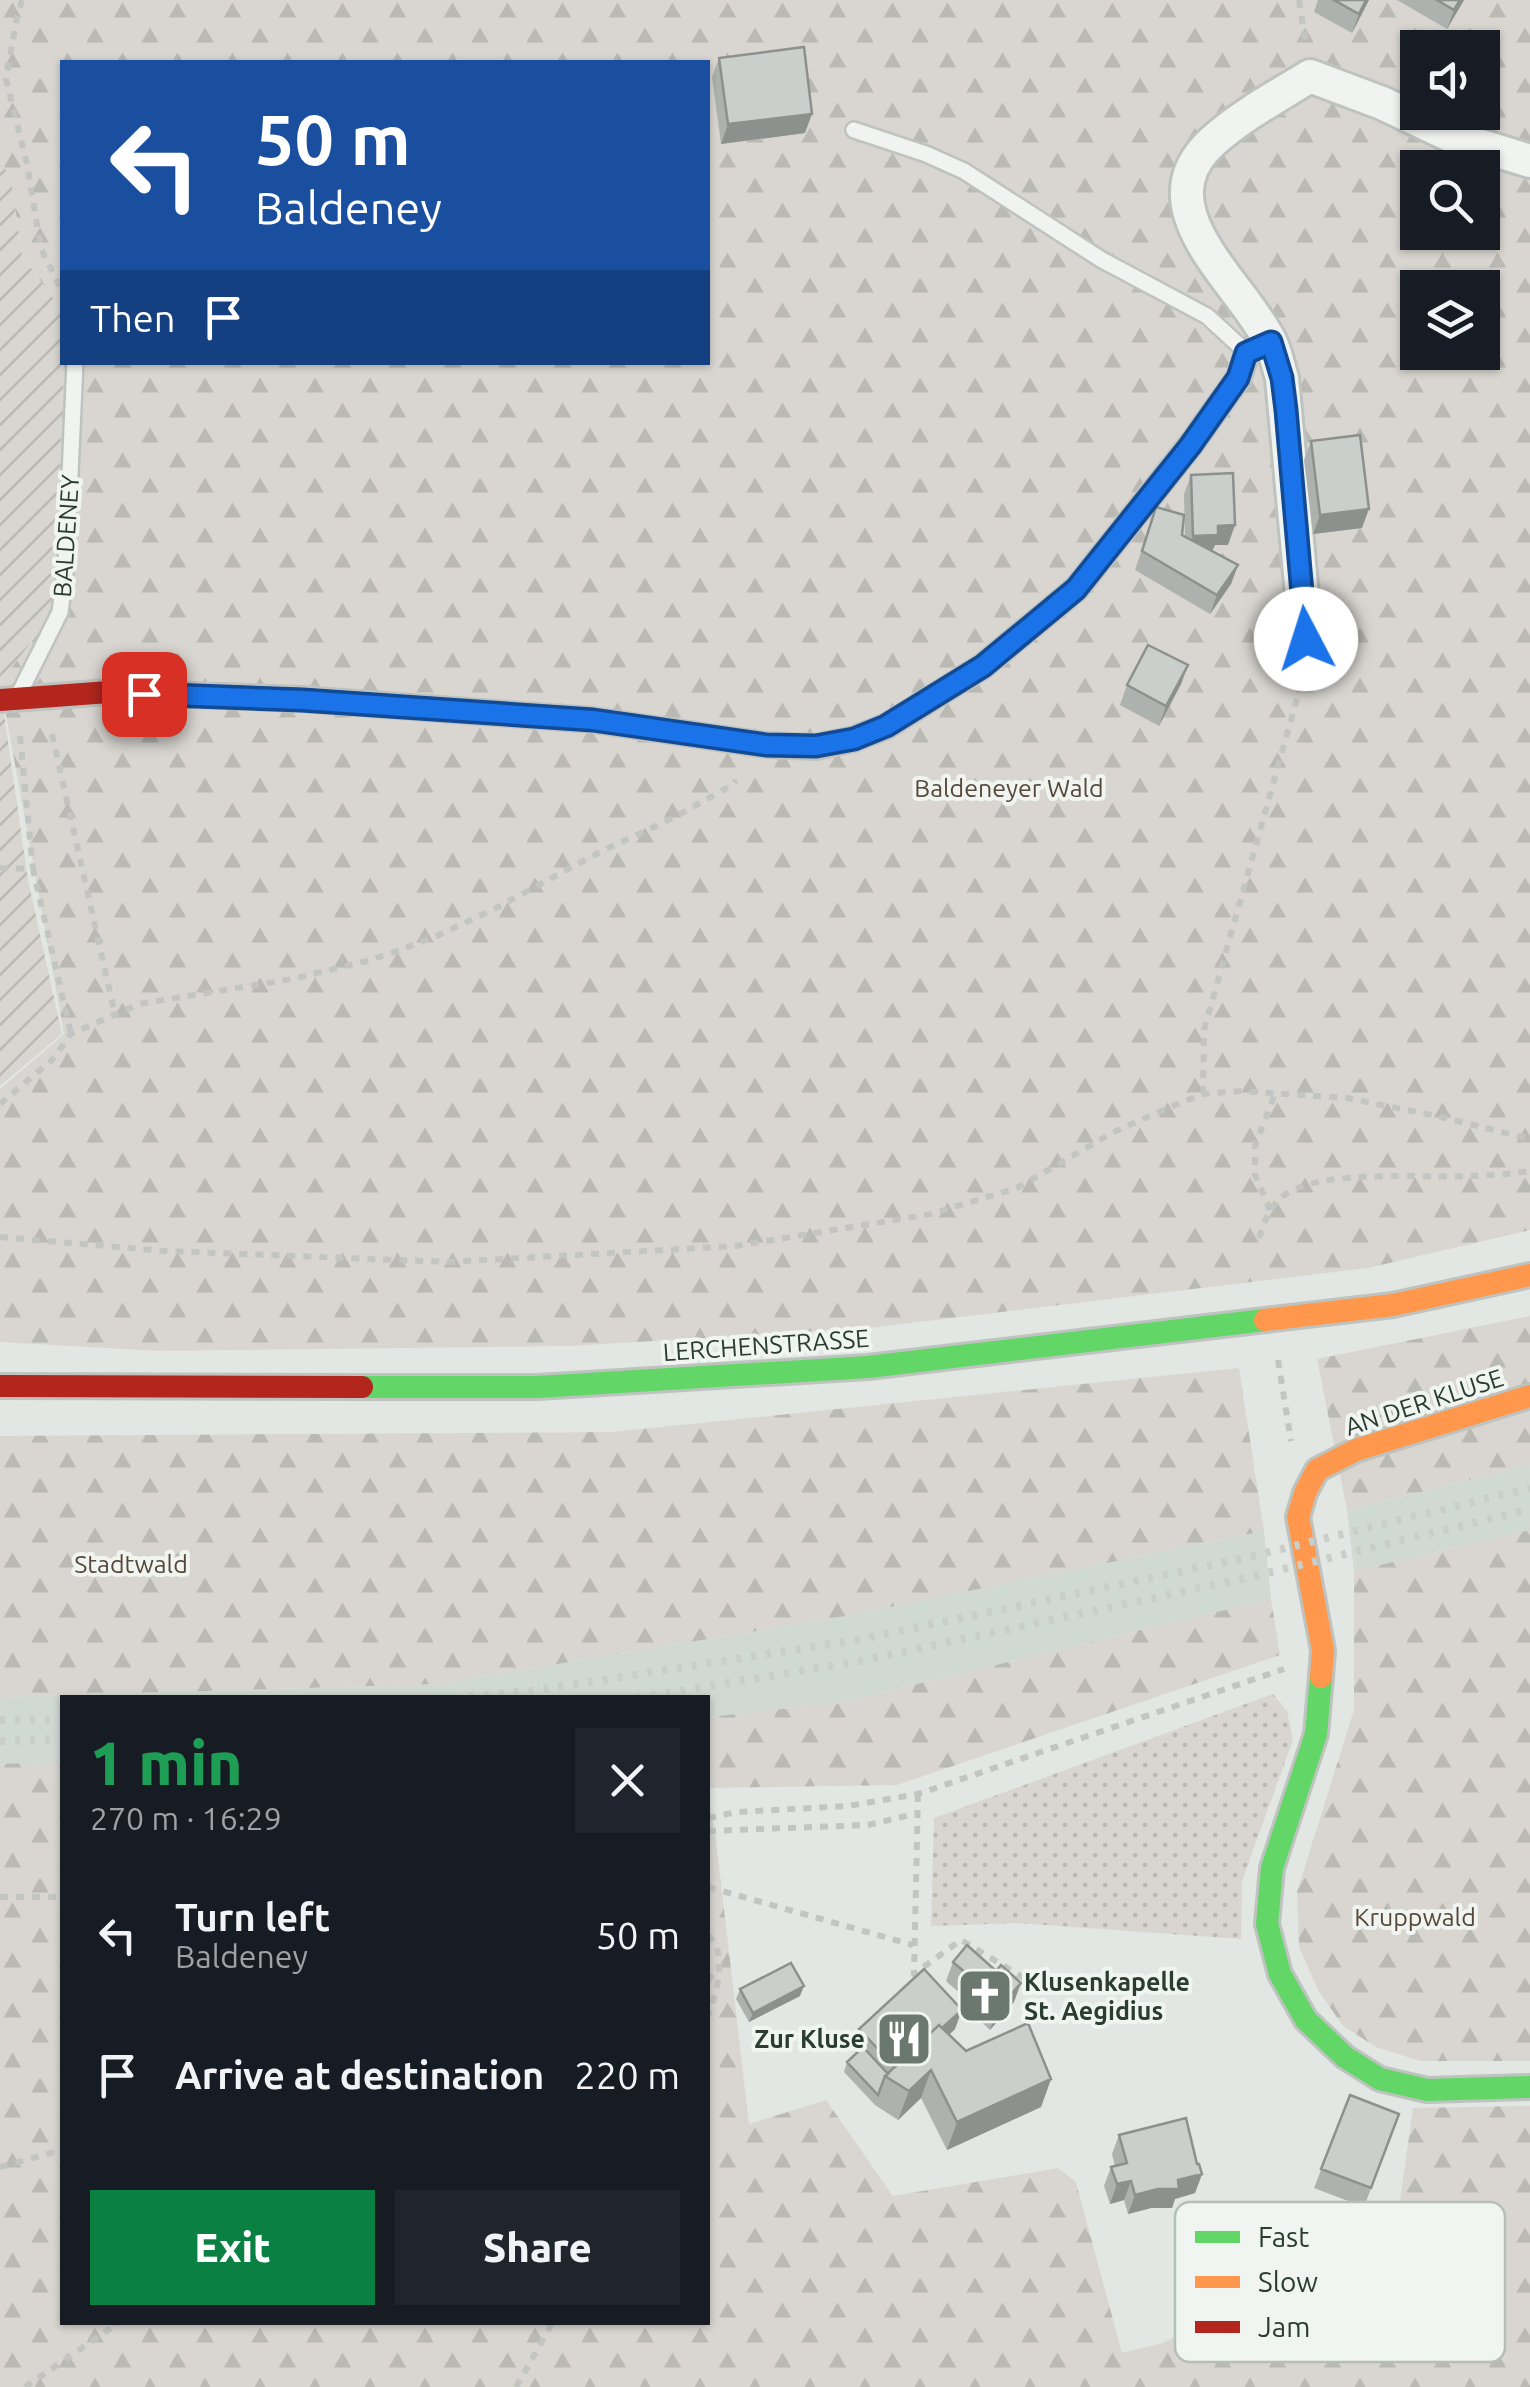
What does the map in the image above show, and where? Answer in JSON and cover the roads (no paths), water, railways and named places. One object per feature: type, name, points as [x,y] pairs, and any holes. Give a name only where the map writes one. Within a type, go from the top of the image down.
[{"type":"street","points":[[1306,639],[1282,378],[1259,347],[1191,220],[1185,189],[1193,164],[1213,141],[1310,76],[1382,103],[1456,138],[1530,162]]},
{"type":"street","points":[[14,699],[109,692],[322,701],[593,720],[766,745],[816,746],[854,739],[886,726],[983,666],[1076,589],[1190,446],[1259,347]]},
{"type":"street","name":"LERCHENSTRASSE","points":[[0,1386],[537,1387],[868,1367],[1394,1305],[1530,1276]]},
{"type":"street","name":"AN DER KLUSE","points":[[1530,1396],[1356,1450],[1317,1470],[1305,1493],[1298,1517],[1323,1650],[1316,1734],[1272,1868],[1267,1924],[1280,1974],[1306,2020],[1344,2057],[1380,2079],[1427,2090],[1530,2087]]},
{"type":"lane","points":[[854,130],[964,170],[1102,260],[1259,347]]},
{"type":"lane","name":"BALDENEY","points":[[14,699],[60,612],[66,565],[75,365]]},
{"type":"railway","points":[[484,1695],[862,1639],[1249,1557],[1530,1488]]},
{"type":"railway","points":[[654,1695],[866,1660],[1255,1576],[1530,1509]]},
{"type":"railway","points":[[0,1720],[60,1719]]},
{"type":"railway","points":[[0,1741],[60,1739]]},
{"type":"place","name":"Klusenkapelle St. Aegidius","points":[[985,1996]]},
{"type":"place","name":"Zur Kluse","points":[[904,2039]]},
{"type":"park label","name":"Baldeneyer Wald","points":[[1009,788]]},
{"type":"park label","name":"Stadtwald","points":[[131,1564]]},
{"type":"park label","name":"Kruppwald","points":[[1415,1917]]}]
